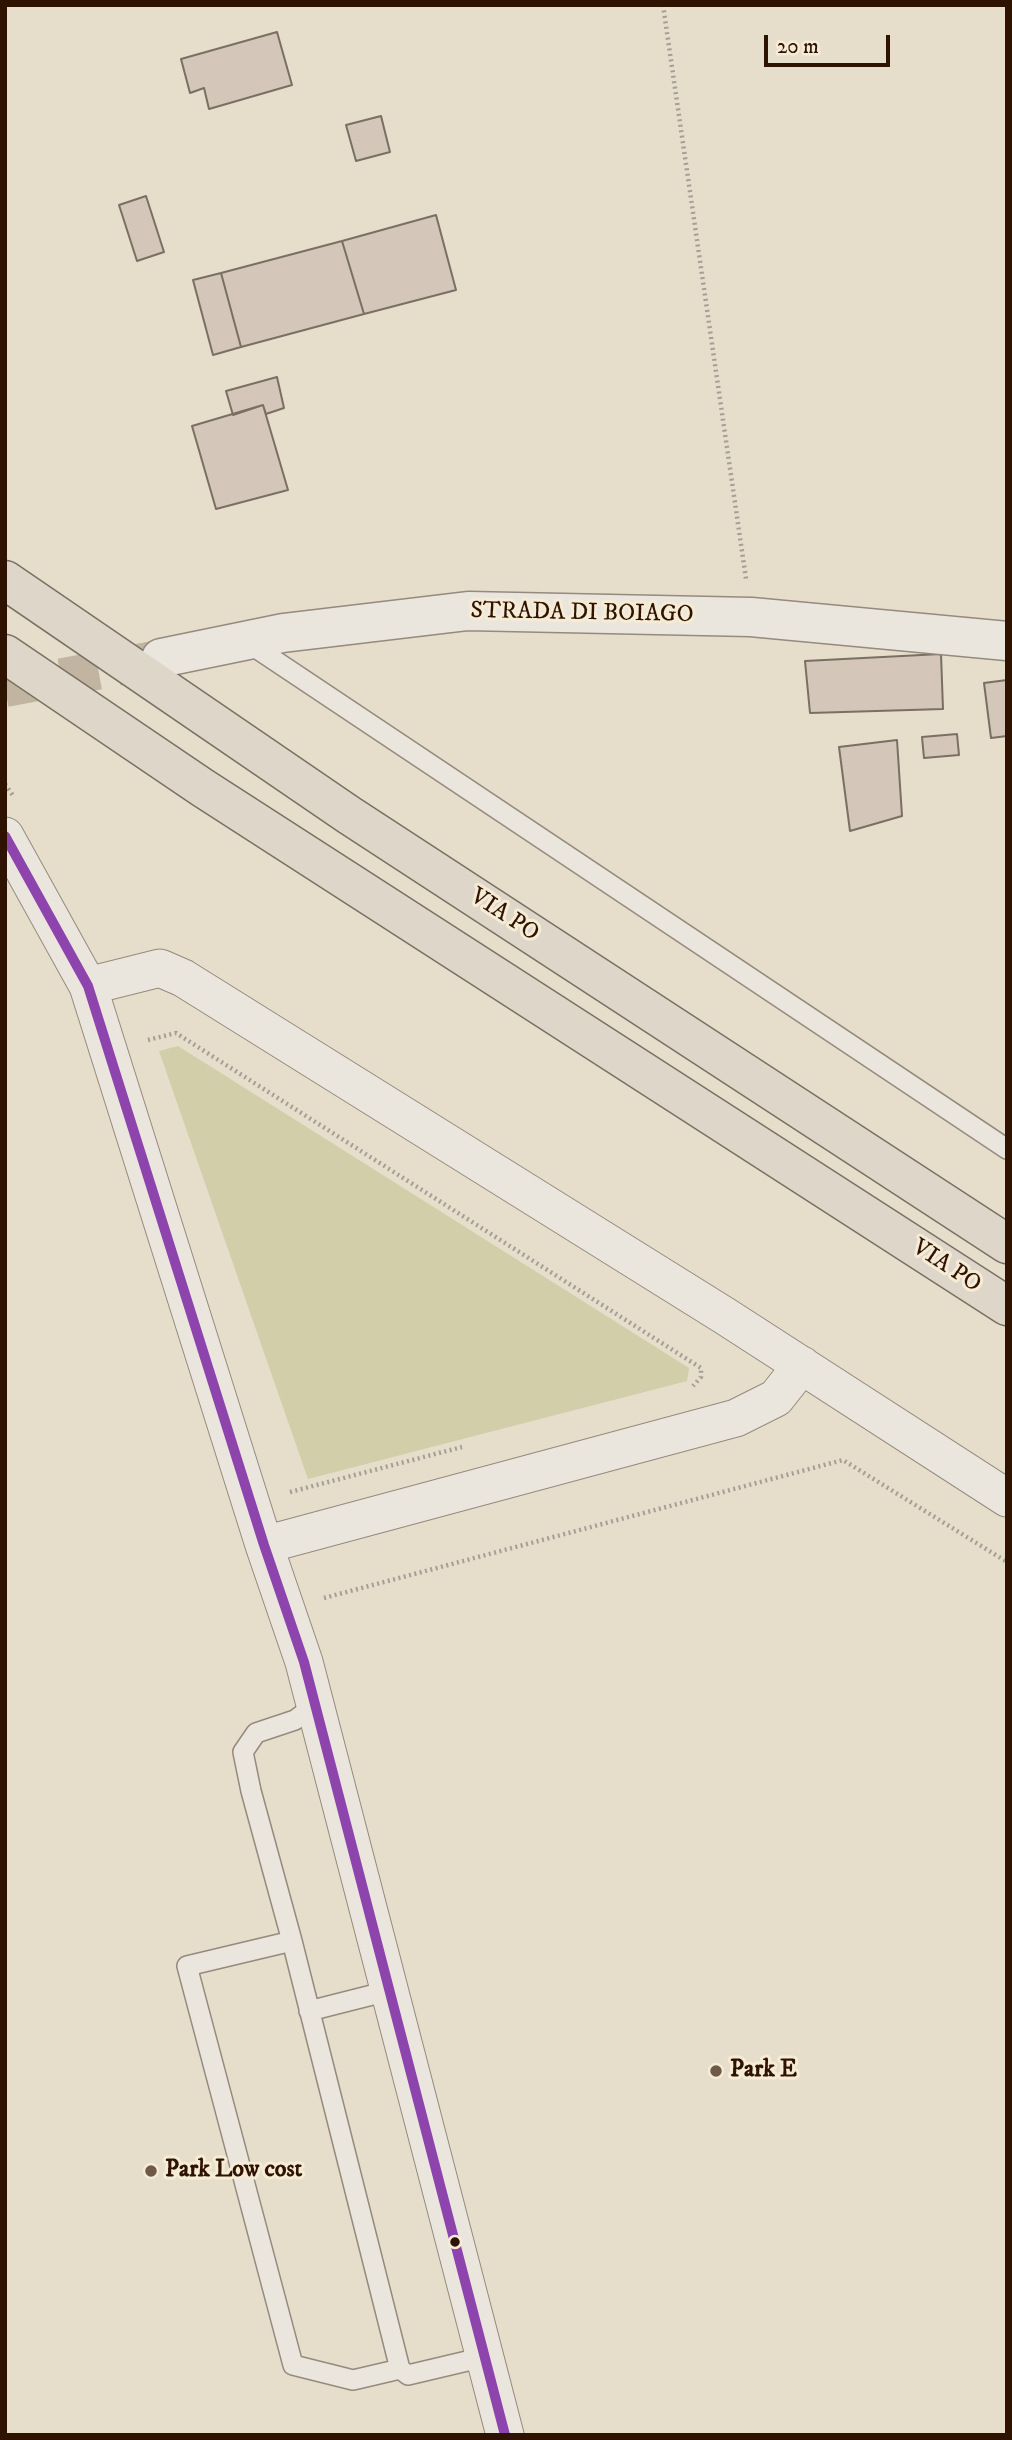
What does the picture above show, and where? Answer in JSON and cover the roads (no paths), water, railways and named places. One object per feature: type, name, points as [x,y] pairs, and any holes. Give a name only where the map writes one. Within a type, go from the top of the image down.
[{"type":"highway","name":"VIA PO","points":[[5,580],[360,822],[1007,1244]]},
{"type":"highway","name":"VIA PO","points":[[5,654],[202,788],[1007,1306]]},
{"type":"street","name":"STRADA DI BOIAGO","points":[[161,658],[284,633],[468,611],[751,618],[1007,640]]},
{"type":"street","points":[[5,836],[75,958],[88,986],[264,1545],[304,1662],[505,2435]]},
{"type":"street","points":[[88,986],[160,968],[183,978],[802,1365],[1007,1498]]},
{"type":"street","points":[[264,1545],[736,1418],[776,1398],[802,1365]]},
{"type":"lane","points":[[246,641],[1007,1149]]},
{"type":"lane","points":[[315,1705],[295,1720],[256,1733],[243,1752],[400,2369],[408,2375],[484,2357]]},
{"type":"lane","points":[[292,1941],[187,1966],[293,2365],[353,2380],[400,2369]]},
{"type":"lane","points":[[309,2011],[388,1991]]},
{"type":"tunnel","points":[[5,688],[154,660]]},
{"type":"place","name":"Park E","points":[[716,2071]]},
{"type":"place","name":"Park Low cost","points":[[151,2171]]}]
